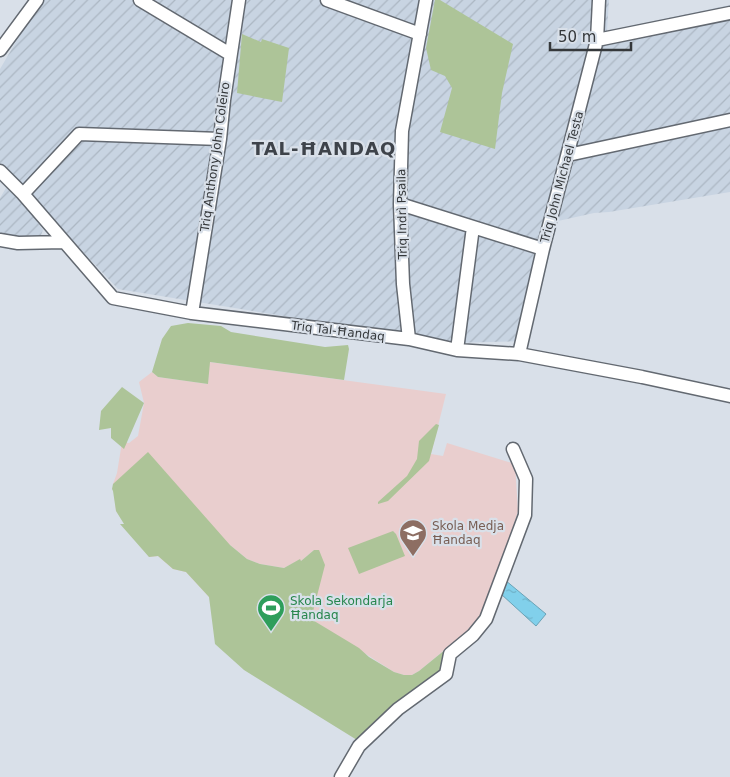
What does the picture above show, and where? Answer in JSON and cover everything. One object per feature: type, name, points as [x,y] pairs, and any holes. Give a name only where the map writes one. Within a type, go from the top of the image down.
[{"type":"street","points":[[0,50],[37,0]]},
{"type":"street","points":[[140,0],[230,54]]},
{"type":"street","name":"Triq Anthony John Coleiro","points":[[192,313],[220,138],[230,54],[239,0]]},
{"type":"street","points":[[327,0],[420,34]]},
{"type":"street","name":"Triq Indrì Psaila","points":[[408,340],[400,204],[402,131],[426,0]]},
{"type":"street","name":"Triq John Michael Testa","points":[[519,354],[543,249],[597,40],[599,0]]},
{"type":"street","points":[[597,40],[730,13]]},
{"type":"street","points":[[568,155],[730,120]]},
{"type":"street","points":[[23,194],[78,134],[220,138]]},
{"type":"street","name":"Triq Tal-Ħandaq","points":[[0,171],[23,194],[113,298],[192,313],[408,340],[457,350],[519,354],[642,376],[730,396]]},
{"type":"street","points":[[400,204],[543,249]]},
{"type":"street","points":[[457,350],[472,227]]},
{"type":"street","points":[[0,240],[18,243],[63,242]]},
{"type":"street","points":[[341,777],[359,746],[398,709],[446,674],[450,654],[473,635],[486,619],[525,515],[526,479],[513,449]]},
{"type":"shaded area","points":[[36,0],[609,0],[607,31],[730,5],[730,192],[594,213],[558,221],[527,341],[449,343],[118,289],[0,164],[0,69],[20,35]]},
{"type":"shaded area","points":[[6,188],[24,203],[43,230],[41,235],[32,239],[0,237],[0,198]]},
{"type":"shaded area","name":"Skola Sekondarja Ħandaq","points":[[209,362],[446,394],[431,454],[443,456],[447,443],[515,464],[518,511],[492,592],[480,616],[465,633],[419,671],[412,675],[394,672],[311,619],[313,610],[314,550],[301,561],[299,560],[284,568],[260,564],[247,559],[230,545],[209,597],[186,572],[173,569],[158,556],[149,557],[116,511],[113,484],[117,473],[122,442],[129,443],[138,436],[144,403],[139,382],[152,372],[158,377],[208,384]]},
{"type":"green space","points":[[435,0],[440,0],[513,44],[502,93],[495,149],[440,132],[452,88],[445,76],[431,70],[426,48]]},
{"type":"green space","points":[[242,34],[261,42],[262,39],[289,48],[282,102],[237,93]]},
{"type":"green space","points":[[188,323],[221,326],[231,332],[325,347],[348,345],[344,380],[210,362],[208,384],[158,377],[152,372],[162,339],[171,326]]},
{"type":"green space","points":[[122,387],[144,403],[124,449],[111,438],[111,428],[99,430],[101,411]]},
{"type":"green space","points":[[436,424],[439,425],[429,461],[388,501],[378,504],[407,476],[417,459],[419,441]]},
{"type":"green space","name":"Skola Sekondarja Ħandaq","points":[[148,452],[230,545],[247,559],[260,564],[284,568],[300,559],[301,561],[314,550],[319,550],[325,565],[311,619],[359,648],[369,657],[394,672],[404,675],[412,675],[419,671],[446,649],[442,674],[420,689],[357,740],[244,670],[215,644],[209,597],[186,572],[173,569],[158,556],[149,557],[120,524],[124,524],[116,511],[112,489],[113,484]]},
{"type":"green space","points":[[393,531],[405,556],[359,574],[348,548]]},
{"type":"water","points":[[505,580],[546,614],[536,626],[501,594]]},
{"type":"place","name":"Skola Medja Ħandaq","points":[[413,557]]},
{"type":"place","name":"Skola Sekondarja Ħandaq","points":[[271,632]]},
{"type":"district","name":"TAL-ĦANDAQ","points":[[324,149]]}]
